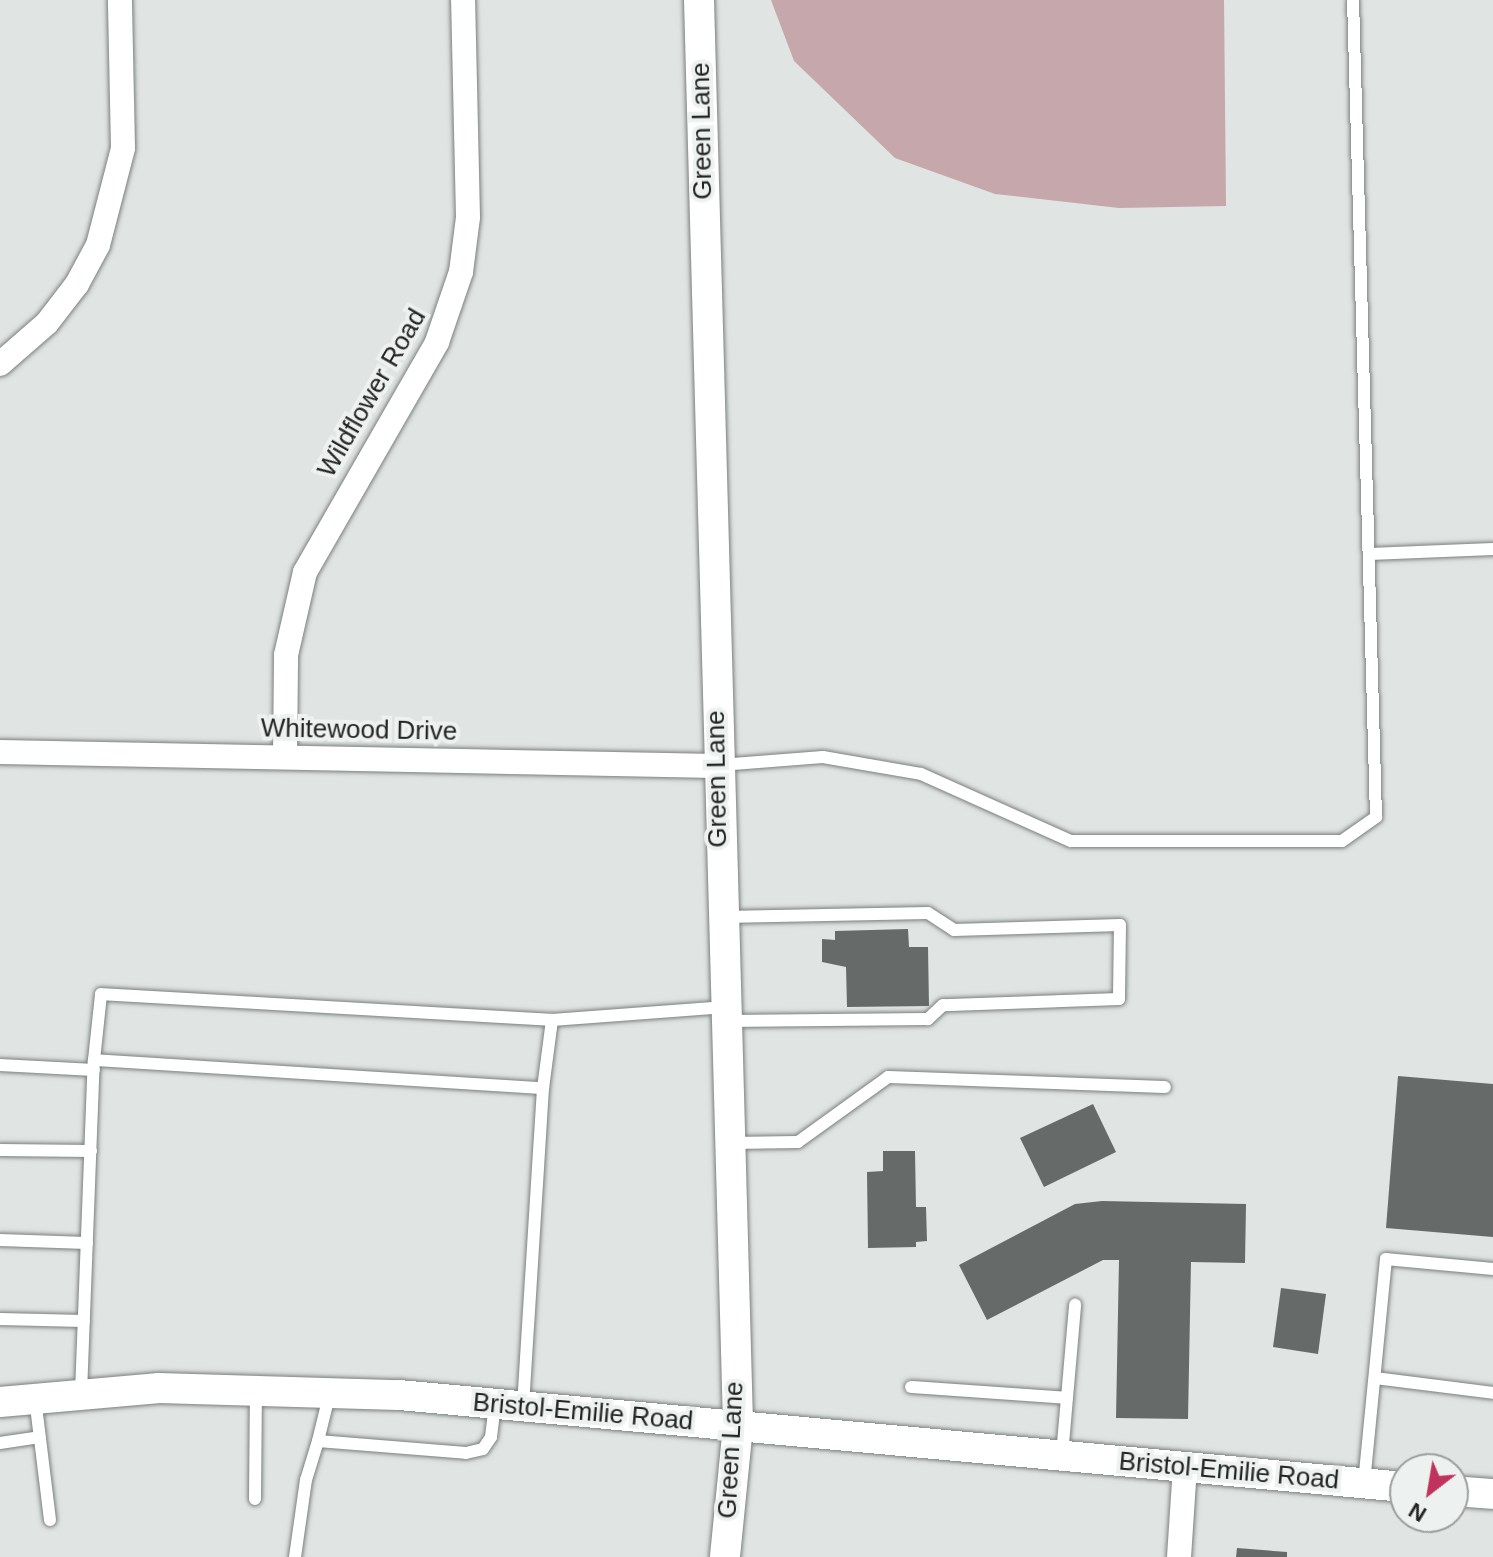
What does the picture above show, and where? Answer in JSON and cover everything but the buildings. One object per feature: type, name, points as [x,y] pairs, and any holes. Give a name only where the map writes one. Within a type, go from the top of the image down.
[{"type":"street","points":[[0,364],[47,323],[77,284],[98,245],[123,148],[120,0]]},
{"type":"street","name":"Wildflower Road","points":[[285,757],[286,655],[305,572],[437,342],[461,272],[468,217],[463,0]]},
{"type":"street","name":"Green Lane","points":[[699,0],[723,1014],[738,1426],[725,1557]]},
{"type":"street","name":"Whitewood Drive","points":[[0,752],[717,766]]},
{"type":"street","name":"Bristol-Emilie Road","points":[[0,1402],[81,1393],[256,1387],[330,1391],[1389,1485]]},
{"type":"street","points":[[1179,1557],[1185,1467]]},
{"type":"street","points":[[1469,1492],[1493,1494]]},
{"type":"lane","points":[[717,766],[823,757],[921,774],[1071,841],[1342,841],[1376,817],[1353,0]]},
{"type":"lane","points":[[1369,554],[1493,549]]},
{"type":"lane","points":[[81,1393],[94,1065],[101,994],[552,1020],[723,1014],[928,1019],[943,1005],[1119,999],[1120,925],[954,930],[928,913],[721,917]]},
{"type":"lane","points":[[318,1441],[466,1453],[483,1449],[491,1437],[508,1405],[552,1020]]},
{"type":"lane","points":[[0,1065],[94,1065],[543,1088]]},
{"type":"lane","points":[[727,1144],[798,1142],[888,1077],[1165,1087]]},
{"type":"lane","points":[[0,1150],[91,1151]]},
{"type":"lane","points":[[0,1240],[87,1243]]},
{"type":"lane","points":[[1364,1483],[1386,1259],[1493,1269]]},
{"type":"lane","points":[[1062,1455],[1075,1305]]},
{"type":"lane","points":[[0,1319],[84,1321]]},
{"type":"lane","points":[[1375,1378],[1493,1393]]},
{"type":"lane","points":[[255,1499],[256,1387]]},
{"type":"lane","points":[[911,1387],[1067,1398]]},
{"type":"lane","points":[[295,1557],[306,1480],[330,1391]]},
{"type":"lane","points":[[35,1398],[50,1520]]},
{"type":"lane","points":[[0,1443],[40,1437]]},
{"type":"shaded area","points":[[771,0],[1224,0],[1226,206],[1119,208],[995,194],[895,158],[794,61]]}]
